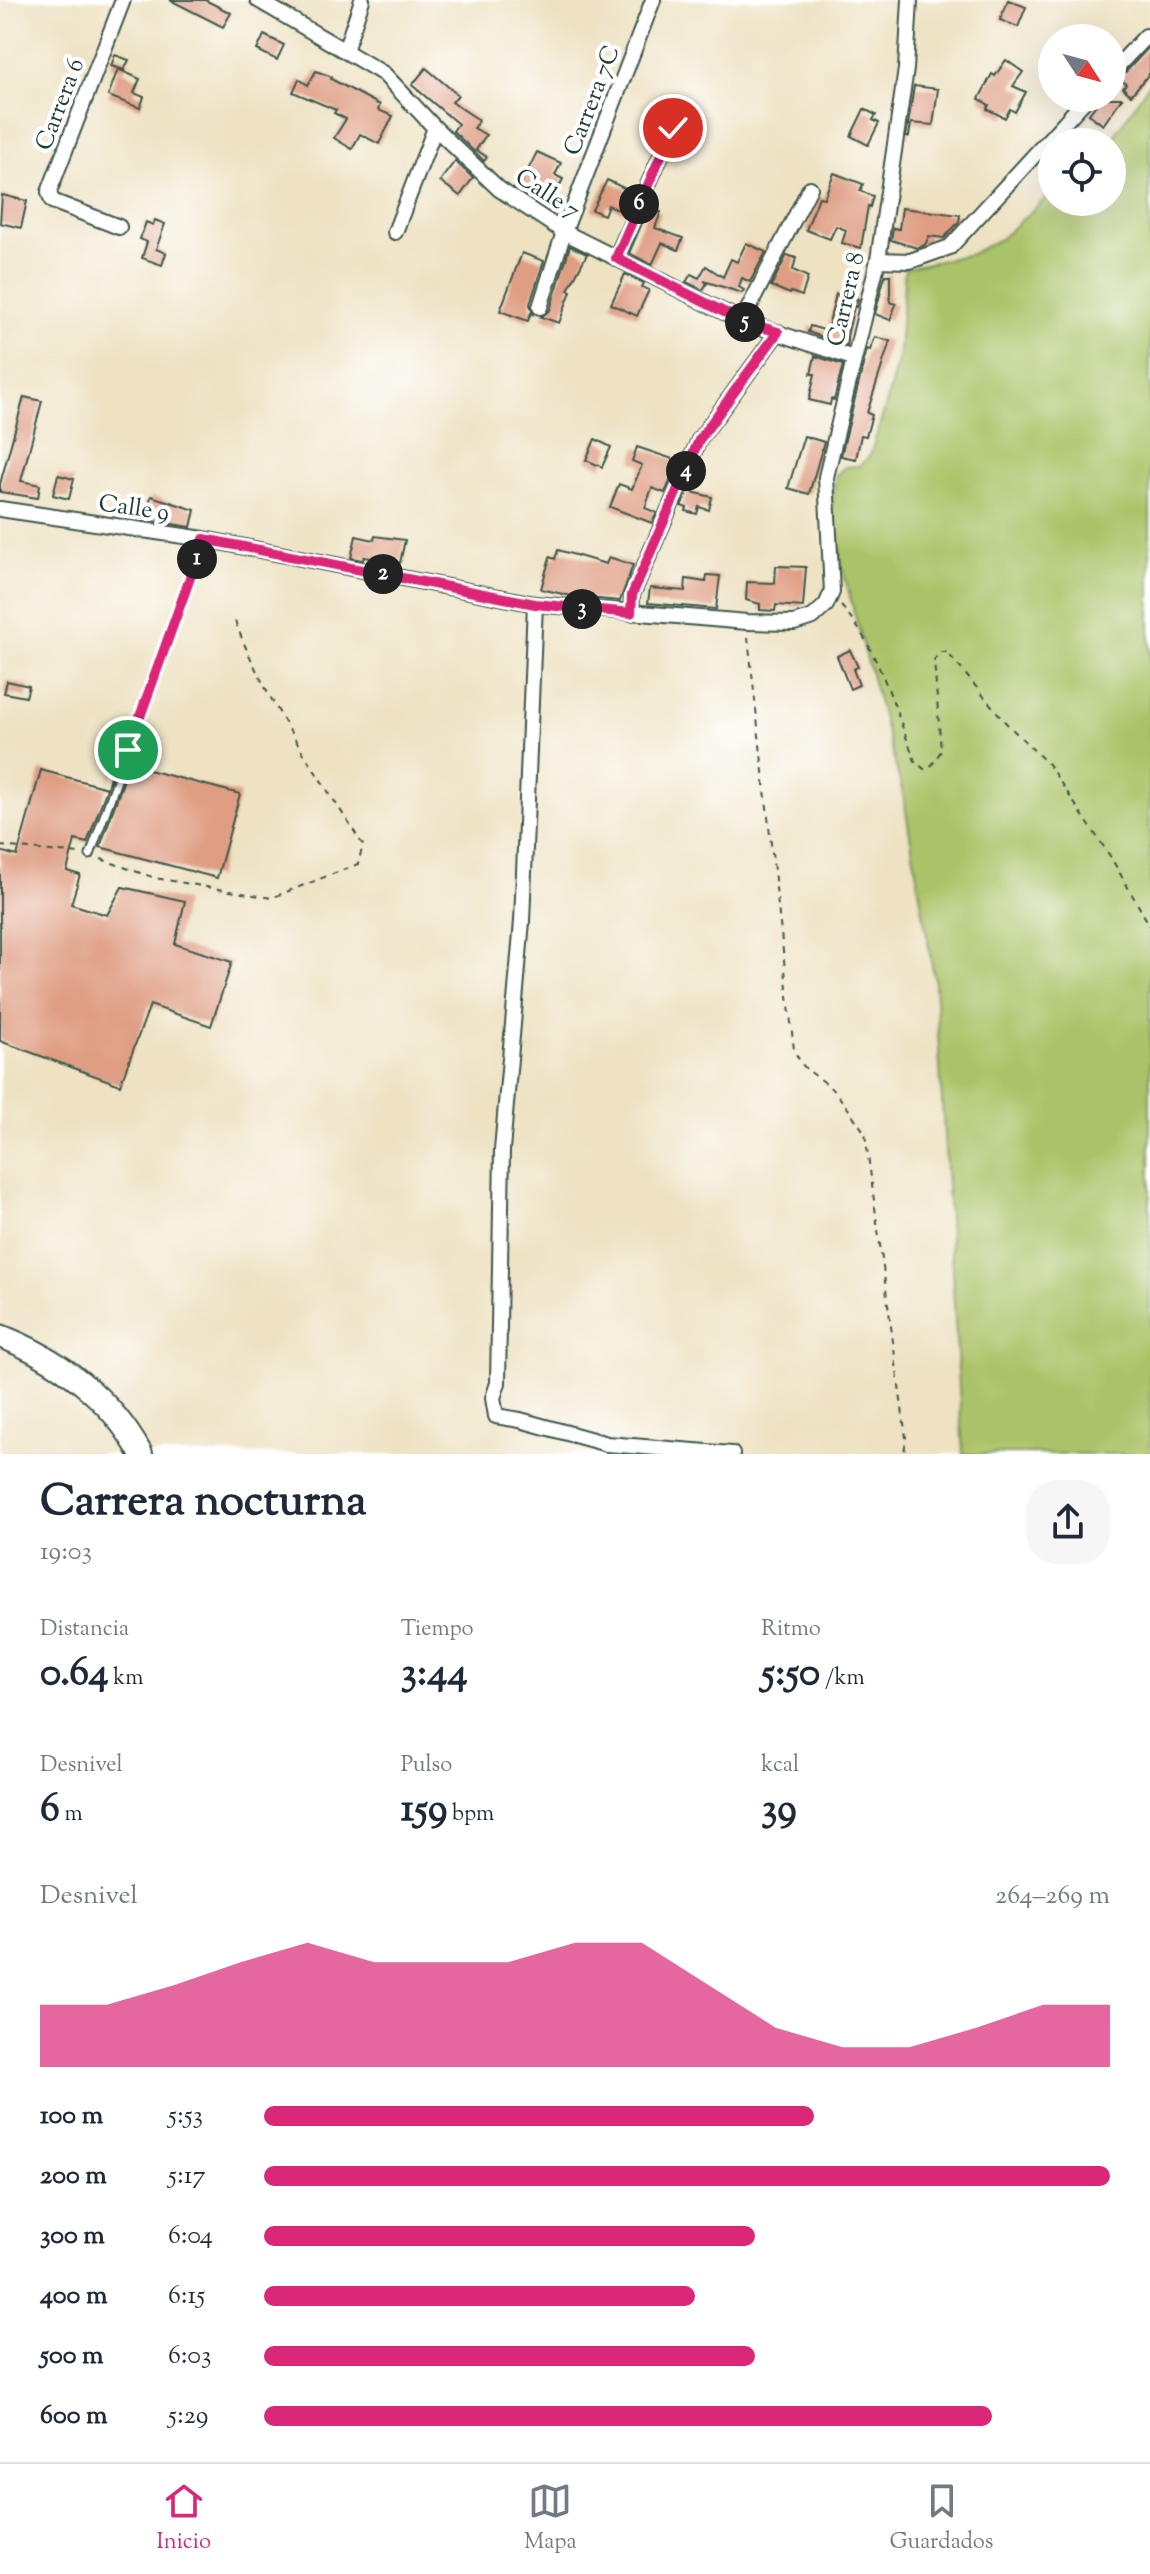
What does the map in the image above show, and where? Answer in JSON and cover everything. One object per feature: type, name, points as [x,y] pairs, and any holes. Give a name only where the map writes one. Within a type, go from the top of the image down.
[{"type":"main road","points":[[0,1336],[23,1344],[60,1365],[91,1390],[117,1419],[141,1454]]},
{"type":"street","name":"Carrera 6","points":[[119,227],[52,201],[49,192],[123,0]]},
{"type":"street","name":"Calle 7","points":[[258,0],[384,74],[499,189],[564,232],[742,321],[853,358]]},
{"type":"street","points":[[345,51],[362,0]]},
{"type":"street","name":"Carrera 7C","points":[[540,307],[564,232],[653,0]]},
{"type":"street","name":"Carrera 8","points":[[829,599],[826,477],[878,260],[906,69],[910,0]]},
{"type":"street","points":[[1126,57],[1146,36]]},
{"type":"street","points":[[878,260],[910,261],[950,247],[1074,112]]},
{"type":"street","points":[[395,232],[435,128]]},
{"type":"street","points":[[616,258],[673,128]]},
{"type":"street","points":[[742,321],[810,188]]},
{"type":"street","points":[[631,613],[632,595],[699,440],[778,332]]},
{"type":"street","name":"Calle 9","points":[[0,509],[204,539],[535,604],[747,622],[794,623],[813,617],[829,599]]},
{"type":"street","points":[[535,604],[522,921],[502,1150],[498,1383],[493,1398],[496,1416],[607,1444],[732,1454]]},
{"type":"lane","points":[[90,855],[204,539]]},
{"type":"path","points":[[829,599],[839,604],[863,634],[915,761],[924,769],[932,765],[941,751],[934,660],[940,652],[947,652],[1007,724],[1048,764],[1110,856],[1150,926]]},
{"type":"path","points":[[0,846],[90,855],[155,878],[271,898],[358,864],[363,845],[303,752],[249,659],[235,621]]},
{"type":"path","points":[[747,622],[794,1050],[803,1069],[825,1082],[865,1133],[906,1438],[904,1454]]},
{"type":"green space","points":[[1150,82],[1150,1454],[963,1454],[935,983],[903,793],[842,567],[832,507],[836,475],[845,467],[859,466],[870,456],[886,405],[899,353],[905,268],[971,254],[1000,239],[1038,205],[1038,216],[1126,216],[1126,128],[1119,128]]},
{"type":"building","points":[[170,0],[205,0],[231,13],[223,27]]},
{"type":"building","points":[[1008,0],[1026,7],[1018,27],[1000,20]]},
{"type":"building","points":[[264,35],[284,45],[277,60],[257,50]]},
{"type":"building","points":[[1150,46],[1150,73],[1131,95],[1126,91],[1126,72]]},
{"type":"building","points":[[115,55],[129,60],[124,70],[111,66]]},
{"type":"building","points":[[1006,60],[1023,72],[1013,86],[1026,92],[1015,112],[1010,109],[1005,118],[987,109],[989,105],[979,99],[992,74],[995,76]]},
{"type":"building","points":[[426,68],[458,95],[452,102],[479,120],[474,128],[486,135],[476,150],[487,157],[484,161],[453,131],[458,124],[412,85]]},
{"type":"building","points":[[118,69],[140,79],[134,93],[144,97],[140,108],[108,96]]},
{"type":"building","points":[[316,71],[380,105],[378,110],[393,116],[379,144],[360,134],[352,149],[334,138],[346,119],[334,113],[336,110],[293,92],[299,79],[308,85]]},
{"type":"building","points":[[914,86],[938,89],[933,125],[911,123],[909,137],[906,137]]},
{"type":"building","points":[[864,109],[876,115],[873,120],[879,123],[868,145],[851,136]]},
{"type":"building","points":[[1090,112],[1112,112],[1103,125],[1089,114]]},
{"type":"building","points":[[537,152],[561,163],[555,175],[563,179],[549,208],[518,190]]},
{"type":"building","points":[[455,161],[473,178],[460,196],[440,181]]},
{"type":"building","points":[[834,173],[863,184],[860,191],[873,196],[868,206],[861,248],[842,243],[846,230],[836,226],[830,239],[806,230],[819,197],[824,198]]},
{"type":"building","points":[[607,180],[634,193],[625,213],[608,205],[604,215],[592,210]]},
{"type":"building","points":[[2,195],[27,201],[21,228],[0,223]]},
{"type":"building","points":[[649,207],[661,212],[655,228],[683,238],[678,250],[662,243],[652,265],[629,253]]},
{"type":"building","points":[[902,208],[960,215],[959,222],[944,238],[929,236],[925,245],[917,248],[891,240],[893,228],[899,229]]},
{"type":"building","points":[[155,220],[165,224],[156,249],[166,253],[162,265],[142,258],[147,242],[140,239],[146,222],[153,225]]},
{"type":"building","points":[[746,243],[766,252],[750,282],[742,278],[739,287],[744,290],[742,293],[704,281],[707,283],[703,290],[686,282],[691,274],[699,278],[706,266],[723,277],[731,259],[737,262]]},
{"type":"building","points":[[570,246],[587,254],[568,290],[571,291],[559,323],[541,317],[550,310]]},
{"type":"building","points":[[522,253],[544,261],[530,304],[533,314],[528,321],[500,311]]},
{"type":"building","points":[[787,255],[796,258],[793,270],[808,277],[802,296],[771,286]]},
{"type":"building","points":[[625,274],[644,283],[642,287],[649,290],[637,316],[611,304]]},
{"type":"building","points":[[885,275],[890,275],[890,302],[896,304],[890,320],[875,314]]},
{"type":"building","points":[[836,294],[858,299],[847,346],[808,332],[810,326],[827,331]]},
{"type":"building","points":[[875,337],[890,341],[867,413],[872,415],[866,436],[861,435],[856,459],[841,456],[867,349],[870,350]]},
{"type":"building","points":[[815,356],[843,365],[830,405],[809,400],[815,374],[811,374]]},
{"type":"building","points":[[24,397],[42,401],[21,481],[40,485],[38,498],[0,492]]},
{"type":"building","points":[[804,436],[824,442],[809,494],[788,488]]},
{"type":"building","points":[[595,439],[611,447],[602,467],[586,460]]},
{"type":"building","points":[[637,447],[679,461],[665,493],[652,488],[645,508],[657,513],[652,523],[610,507],[619,484],[632,489],[642,465],[632,461]]},
{"type":"building","points":[[58,475],[74,479],[69,499],[53,495]]},
{"type":"building","points":[[688,491],[712,497],[709,510],[699,507],[697,514],[686,511],[687,508],[681,506]]},
{"type":"building","points":[[151,496],[195,510],[191,527],[146,520]]},
{"type":"building","points":[[356,536],[374,540],[375,536],[405,540],[400,563],[351,558]]},
{"type":"building","points":[[558,550],[606,564],[609,557],[633,565],[620,601],[576,597],[541,589],[550,557],[555,559]]},
{"type":"building","points":[[776,566],[806,567],[803,607],[776,605],[775,611],[760,610],[760,604],[746,600],[747,582],[775,583]]},
{"type":"building","points":[[707,575],[720,576],[716,609],[648,603],[650,588],[685,591],[686,579],[706,582]]},
{"type":"building","points":[[850,650],[858,667],[853,669],[859,685],[850,689],[837,656]]},
{"type":"building","points":[[7,681],[29,686],[26,697],[4,693]]},
{"type":"building","points":[[114,761],[117,761],[87,843],[75,840],[67,871],[80,875],[71,904],[107,915],[122,887],[185,901],[175,944],[232,962],[211,1026],[150,1005],[120,1085],[0,1041],[0,851],[17,856],[41,770],[107,788]]},
{"type":"building","points":[[129,765],[240,794],[217,878],[100,847]]},
{"type":"route","points":[[128,750],[204,539],[535,604],[631,613],[632,595],[699,440],[778,332],[742,321],[616,258],[673,128]]}]
